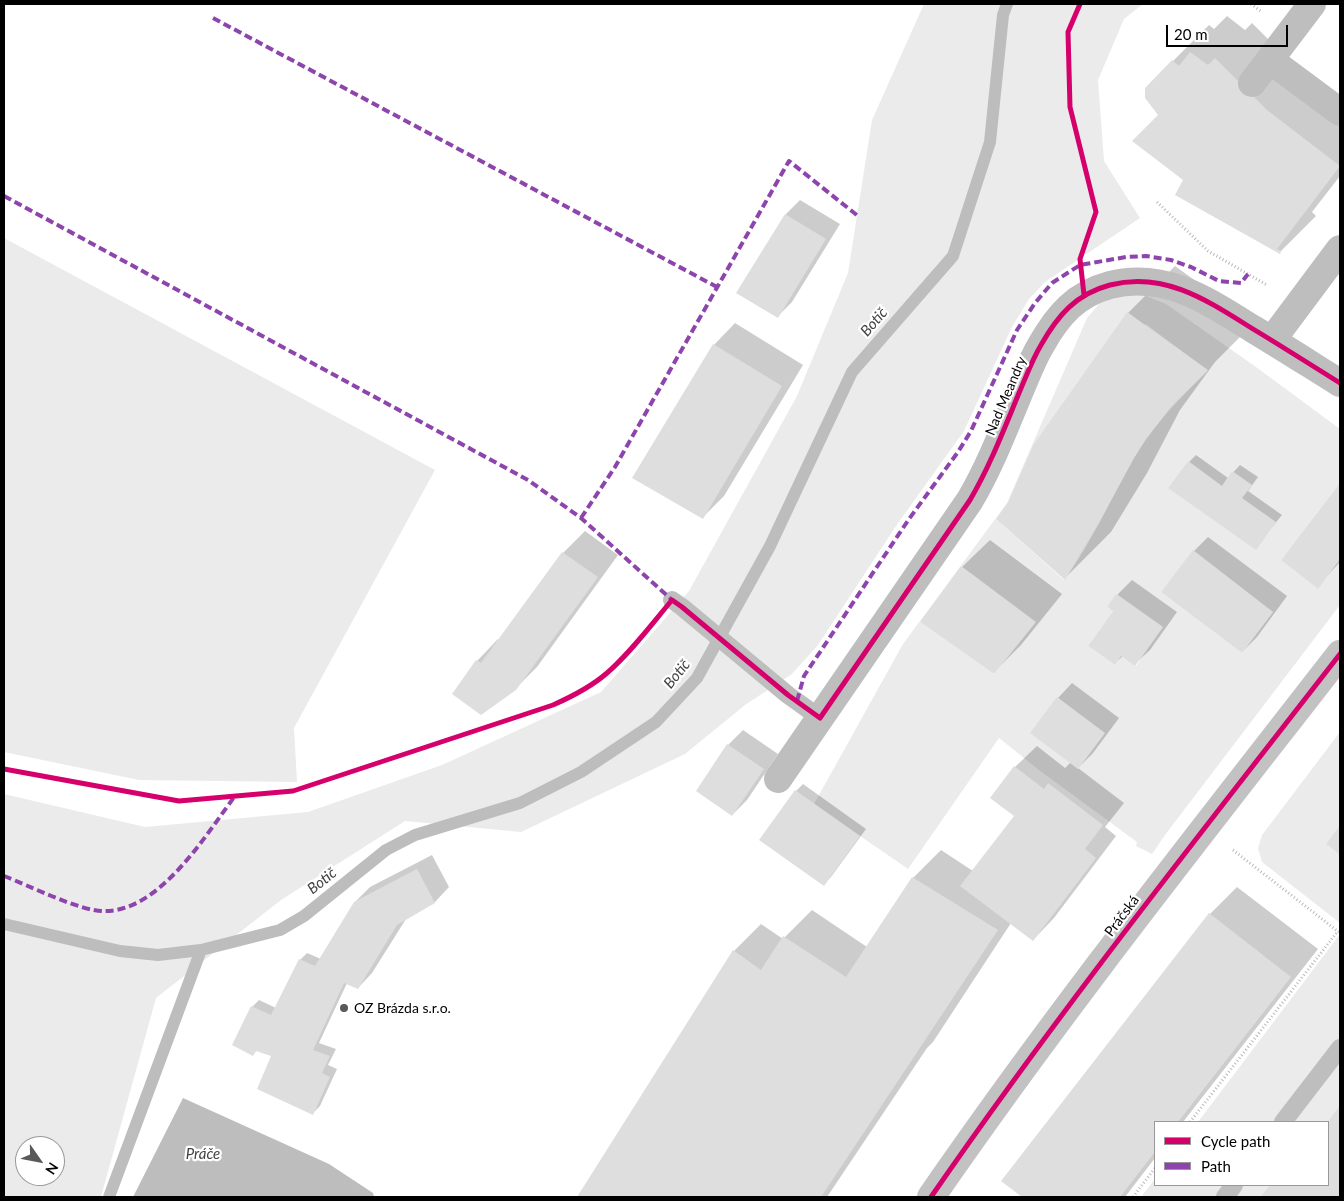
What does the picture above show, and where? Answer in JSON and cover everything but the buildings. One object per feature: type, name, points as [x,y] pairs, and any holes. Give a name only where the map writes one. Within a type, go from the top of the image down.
[{"type":"street","points":[[1252,82],[1312,4]]},
{"type":"street","points":[[1270,60],[1340,112]]},
{"type":"street","points":[[1272,340],[1340,249]]},
{"type":"street","name":"Nad Meandry","points":[[778,779],[970,500],[984,476],[1040,345],[1068,307],[1084,294],[1125,281],[1148,281],[1166,284],[1188,292],[1228,312],[1340,383]]},
{"type":"street","name":"Práčská","points":[[931,1197],[1038,1046],[1204,828],[1340,654]]},
{"type":"lane","points":[[677,604],[788,695],[820,718]]},
{"type":"lane","points":[[1284,1121],[1340,1048]]},
{"type":"lane","points":[[1225,1197],[1233,1186]]},
{"type":"path","points":[[1157,202],[1208,251],[1267,285]]},
{"type":"path","points":[[1191,1121],[1339,932],[1204,828]]},
{"type":"path","points":[[1133,1197],[1154,1169]]},
{"type":"shaded area","points":[[924,4],[1143,4],[1124,19],[1098,80],[1104,161],[1140,218],[1045,282],[1029,299],[1012,327],[964,431],[896,526],[818,645],[792,674],[745,705],[685,754],[521,832],[405,821],[281,900],[156,998],[101,1197],[4,1197],[4,794],[145,827],[308,812],[442,765],[601,692],[689,591],[797,396],[848,273],[872,120]]},
{"type":"shaded area","points":[[4,238],[435,470],[294,728],[297,782],[139,780],[4,752]]},
{"type":"shaded area","points":[[1129,289],[1166,304],[1340,429],[1340,483],[1281,560],[1317,588],[1340,559],[1340,605],[1152,854],[1136,846],[1137,842],[999,738],[908,869],[814,804],[903,644],[1007,503],[1087,318],[1100,303]],"holes":[[[1127,312],[1208,371],[1150,433],[1134,458],[1084,551],[1064,580],[996,519],[1008,502],[1033,445]],[[1188,461],[1222,486],[1232,471],[1252,485],[1242,498],[1169,487]],[[1193,551],[1273,612],[1242,653],[1161,592]],[[961,566],[1035,622],[994,674],[920,622]],[[1117,594],[1163,627],[1136,666],[1121,656],[1115,665],[1088,646],[1113,611],[1107,607]],[[1031,733],[1105,733],[1078,769]]]},
{"type":"shaded area","points":[[1340,732],[1340,825],[1326,844],[1340,855],[1340,923],[1262,862],[1258,848],[1262,835]]},
{"type":"shaded area","points":[[1340,934],[1340,1105],[1328,1121],[1199,1121]]},
{"type":"shaded area","points":[[1154,1180],[1154,1186],[1269,1186],[1260,1197],[1141,1197]]},
{"type":"water","name":"Práče","points":[[183,1098],[329,1164],[373,1193],[374,1197],[133,1197]]},
{"type":"waterway","name":"Botič","points":[[4,924],[120,951],[158,955],[201,950],[280,930],[304,916],[386,850],[415,835],[520,803],[581,772],[656,722],[697,678],[770,546],[852,372],[953,256],[990,142],[1003,15],[1007,4]]},
{"type":"waterway","points":[[109,1197],[201,950]]},
{"type":"marked path","points":[[213,18],[717,287]]},
{"type":"marked path","points":[[581,518],[615,467],[789,161],[858,216]]},
{"type":"marked path","points":[[4,196],[528,480],[581,518],[672,600],[671,602]]},
{"type":"marked path","points":[[797,701],[804,676],[909,519],[971,431],[1017,330],[1035,303],[1052,283],[1080,265],[1126,257],[1146,256],[1171,260],[1191,267],[1219,281],[1241,283],[1248,274]]},
{"type":"marked path","points":[[4,876],[82,907],[105,911],[125,908],[144,899],[179,868],[210,831],[235,796]]},
{"type":"cycle path","points":[[1080,4],[1068,32],[1070,107],[1096,212],[1080,259],[1084,295]]},
{"type":"cycle path","points":[[4,769],[179,801],[293,791],[567,699],[594,683],[616,665],[672,600],[788,695],[820,718],[970,500],[990,461],[1029,369],[1047,334],[1061,315],[1087,294],[1110,285],[1130,282],[1168,285],[1185,291],[1219,308],[1340,383]]},
{"type":"cycle path","points":[[931,1197],[1080,990],[1340,654]]},
{"type":"place","name":"OZ Brázda s.r.o.","points":[[344,1008]]}]
